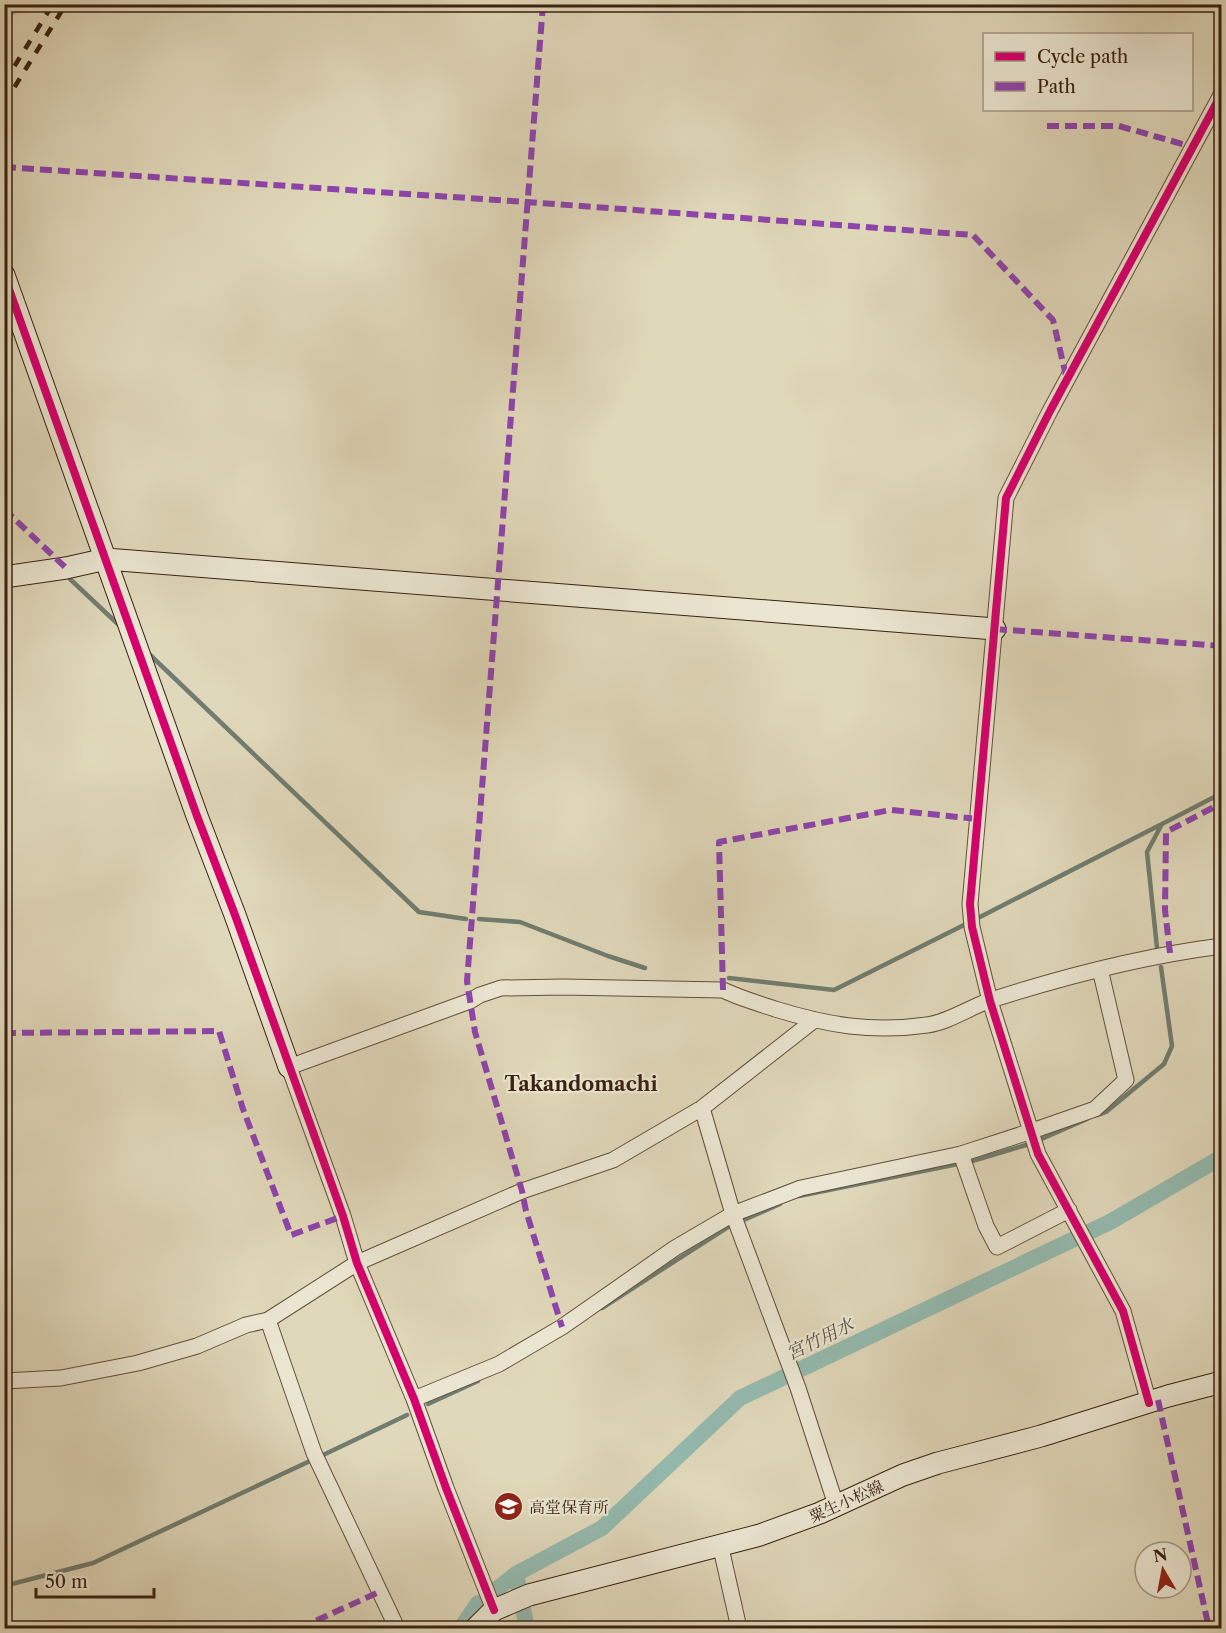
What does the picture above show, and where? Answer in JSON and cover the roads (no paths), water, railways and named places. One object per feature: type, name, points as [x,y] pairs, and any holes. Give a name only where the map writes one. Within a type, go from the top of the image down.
[{"type":"street","points":[[1149,1403],[1123,1311],[1038,1154],[990,1000],[972,927],[970,904],[1006,498],[1050,411],[1221,93]]},
{"type":"street","points":[[4,275],[193,805],[343,1216],[357,1263],[414,1399],[446,1488],[499,1607]]},
{"type":"street","points":[[4,577],[66,568],[105,559],[995,629]]},
{"type":"street","points":[[289,1067],[501,988],[723,990],[737,997],[813,1021],[848,1027],[884,1029],[930,1025],[990,1000],[1100,969],[1170,953],[1221,946]]},
{"type":"street","points":[[414,1399],[499,1364],[562,1327],[675,1248],[734,1217],[801,1188],[962,1154],[1095,1109],[1126,1080],[1100,969]]},
{"type":"street","points":[[4,1381],[61,1378],[138,1364],[197,1346],[246,1325],[268,1320],[357,1263],[522,1191],[613,1160],[702,1108],[813,1021]]},
{"type":"street","points":[[702,1108],[734,1217],[798,1388],[836,1505]]},
{"type":"street","points":[[962,1154],[986,1226],[997,1247],[1071,1216]]},
{"type":"street","points":[[268,1320],[314,1453],[397,1629]]},
{"type":"street","name":"粟生小松線","points":[[476,1629],[499,1607],[529,1595],[789,1525],[903,1475],[938,1463],[1041,1436],[1168,1396],[1221,1382]]},
{"type":"street","points":[[720,1544],[738,1629]]},
{"type":"waterway","points":[[4,11],[16,4]]},
{"type":"waterway","points":[[70,579],[121,627]]},
{"type":"waterway","points":[[147,652],[419,912],[466,919]]},
{"type":"waterway","points":[[1157,948],[1147,852],[1162,824],[1222,793]]},
{"type":"waterway","points":[[980,917],[1162,824]]},
{"type":"waterway","points":[[479,919],[520,922],[645,968]]},
{"type":"waterway","points":[[729,978],[834,990],[964,925]]},
{"type":"waterway","points":[[1098,1115],[1106,1112],[1164,1064],[1172,1046],[1161,967]]},
{"type":"waterway","points":[[1037,1141],[1087,1119]]},
{"type":"waterway","points":[[969,1162],[1026,1145]]},
{"type":"waterway","name":"宮竹用水","points":[[527,1628],[516,1574],[602,1528],[740,1398],[1110,1222],[1222,1157]]},
{"type":"waterway","points":[[799,1196],[958,1164]]},
{"type":"waterway","points":[[602,1308],[728,1227],[780,1204]]},
{"type":"waterway","points":[[428,1404],[478,1381]]},
{"type":"waterway","points":[[321,1456],[407,1415]]},
{"type":"waterway","points":[[4,1586],[93,1563],[310,1461]]},
{"type":"waterway","points":[[497,1589],[516,1574]]},
{"type":"waterway","points":[[461,1628],[478,1603]]},
{"type":"railway","points":[[4,83],[53,4]]},
{"type":"railway","points":[[4,104],[66,4]]},
{"type":"place","name":"高堂保育所","points":[[508,1507]]},
{"type":"district","name":"Takandomachi","points":[[581,1084]]}]
